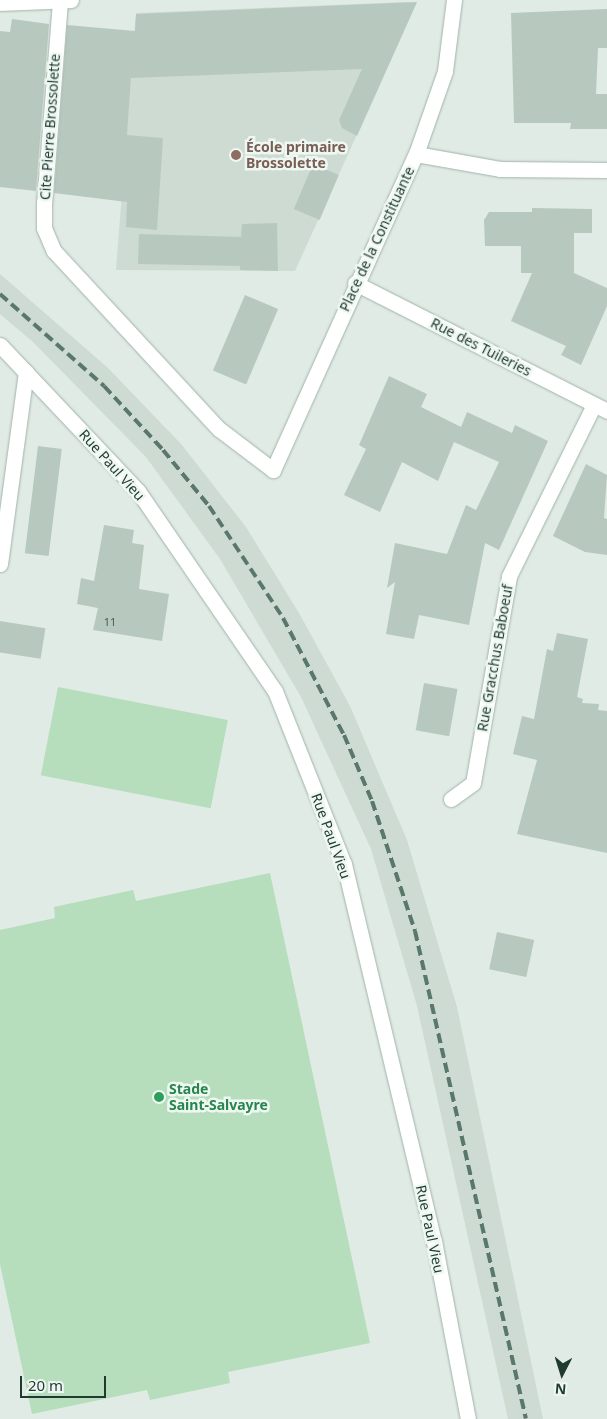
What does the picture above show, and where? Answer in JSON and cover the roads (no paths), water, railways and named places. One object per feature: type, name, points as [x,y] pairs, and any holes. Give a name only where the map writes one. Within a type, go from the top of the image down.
[{"type":"street","points":[[0,3],[71,0]]},
{"type":"street","name":"Place de la Constituante","points":[[273,470],[355,283],[416,154],[446,71],[454,0]]},
{"type":"street","name":"Cite Pierre Brossolette","points":[[60,1],[44,203],[44,228],[54,251],[219,429],[273,470]]},
{"type":"street","points":[[416,154],[500,170],[607,170]]},
{"type":"street","name":"Rue des Tuileries","points":[[355,283],[601,408]]},
{"type":"street","name":"Rue Paul Vieu","points":[[0,345],[138,490],[275,691],[344,864],[434,1241],[468,1419]]},
{"type":"street","points":[[0,564],[26,372]]},
{"type":"street","name":"Rue Gracchus Baboeuf","points":[[451,799],[473,784],[509,576],[601,408]]},
{"type":"railway","points":[[0,294],[104,386],[163,450],[209,506],[283,618],[344,735],[372,801],[415,931],[526,1419]]},
{"type":"place","name":"École primaire Brossolette","points":[[236,155]]},
{"type":"place","name":"Stade Saint-Salvayre","points":[[159,1097]]}]
